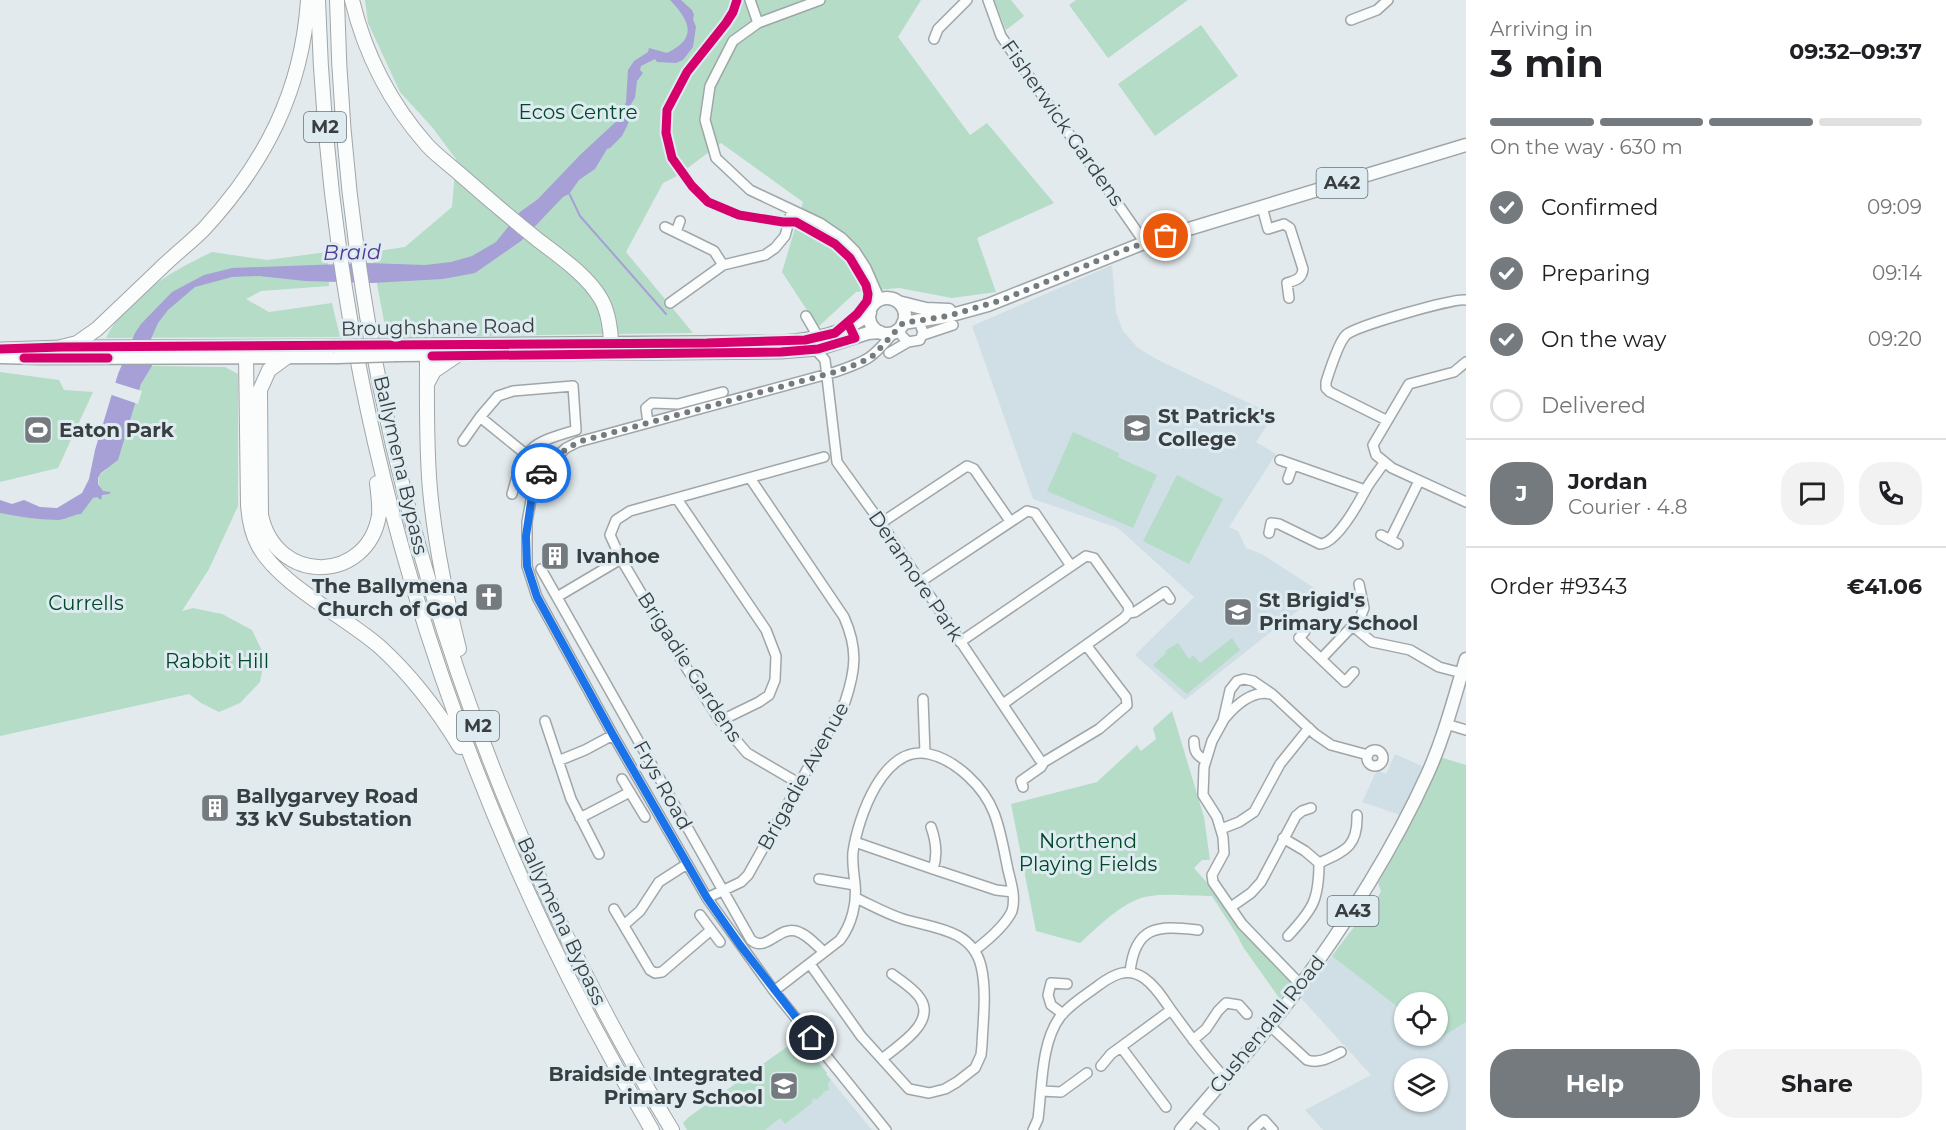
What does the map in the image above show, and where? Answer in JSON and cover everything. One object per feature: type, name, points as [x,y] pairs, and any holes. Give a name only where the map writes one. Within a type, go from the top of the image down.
[{"type":"highway","points":[[61,347],[77,342],[97,329],[202,231],[245,180],[279,122],[296,77],[309,0]]},
{"type":"highway","name":"Ballymena Bypass","points":[[318,0],[329,171],[339,253],[371,424],[389,502],[421,614],[446,692],[484,791],[546,936],[614,1066],[652,1130]]},
{"type":"highway","name":"Ballymena Bypass","points":[[337,0],[342,107],[364,292],[386,408],[411,515],[450,647],[486,750],[555,911],[601,1005],[672,1130]]},
{"type":"highway","points":[[352,0],[359,31],[378,73],[405,118],[428,146],[590,284],[602,301],[611,344]]},
{"type":"highway","points":[[427,350],[430,491],[438,546],[458,647],[486,750]]},
{"type":"highway","points":[[246,352],[248,505],[249,520],[258,545],[267,558],[288,579],[378,645],[417,684],[444,721],[484,791]]},
{"type":"highway","points":[[288,356],[269,370],[262,380],[259,399],[261,515],[270,541],[290,560],[315,567],[336,565],[356,555],[372,536],[377,523],[379,507],[371,424]]},
{"type":"highway","points":[[427,384],[434,371],[456,356]]},
{"type":"main road","name":"A42","points":[[892,330],[918,320],[948,316],[1002,300],[1145,243],[1466,145]]},
{"type":"main road","name":"A42","points":[[870,313],[873,305],[880,300],[890,298],[926,309],[966,310]]},
{"type":"main road","points":[[870,313],[872,324],[892,330],[904,312],[898,302]]},
{"type":"main road","name":"Broughshane Road","points":[[246,352],[427,350],[611,344],[780,342],[819,345],[870,313]]},
{"type":"main road","name":"Broughshane Road","points":[[427,350],[456,356],[753,353],[819,345],[868,333],[892,330]]},
{"type":"main road","points":[[601,355],[611,344]]},
{"type":"main road","name":"A42","points":[[0,350],[61,347],[123,353]]},
{"type":"main road","name":"A42","points":[[0,357],[157,352],[246,352],[288,356],[335,351]]},
{"type":"main road","name":"Cushendall Road","points":[[1181,1130],[1301,985],[1358,903],[1389,852],[1428,774],[1466,659]]},
{"type":"street","points":[[750,0],[758,23]]},
{"type":"street","points":[[820,0],[758,23],[733,41],[710,86],[705,120],[716,159],[750,190],[828,228],[855,251],[866,268],[880,300]]},
{"type":"street","points":[[934,39],[938,29],[967,0]]},
{"type":"street","name":"Fisherwick Gardens","points":[[988,0],[1001,36],[1145,243]]},
{"type":"street","points":[[1351,20],[1377,10],[1388,0]]},
{"type":"street","points":[[1262,207],[1268,229],[1284,224],[1290,228],[1303,269],[1299,279],[1287,283],[1289,298]]},
{"type":"street","points":[[670,303],[723,265],[765,255],[776,248],[785,236],[792,210]]},
{"type":"street","points":[[676,232],[680,221]]},
{"type":"street","points":[[665,227],[714,251],[723,265]]},
{"type":"street","points":[[1386,420],[1330,393],[1326,388],[1326,382],[1344,336],[1361,326],[1445,303],[1466,300]]},
{"type":"street","name":"Deramore Park","points":[[806,316],[825,360],[836,459],[1040,760],[1044,762]]},
{"type":"street","points":[[918,320],[923,335]]},
{"type":"street","points":[[885,350],[920,340],[923,335],[952,325]]},
{"type":"street","points":[[892,330],[908,342]]},
{"type":"street","name":"Frys Road","points":[[886,1130],[774,991],[707,898],[537,597],[527,566],[526,536],[533,489],[544,469],[556,456],[578,442],[826,375],[869,359],[885,350],[892,330]]},
{"type":"street","points":[[1466,362],[1454,372],[1409,384],[1373,445],[1376,455],[1384,463],[1466,502]]},
{"type":"street","points":[[463,441],[498,396],[513,391],[573,386],[576,430],[534,445],[526,454],[512,494]]},
{"type":"street","points":[[648,423],[646,409],[652,403],[676,405],[723,392]]},
{"type":"street","points":[[480,417],[544,469]]},
{"type":"street","name":"Brigadie Gardens","points":[[800,784],[747,753],[720,721],[672,645],[611,538],[615,520],[630,511],[824,457]]},
{"type":"street","points":[[1280,460],[1365,490]]},
{"type":"street","points":[[1269,533],[1271,524],[1280,524],[1324,544],[1353,514],[1365,490],[1384,463]]},
{"type":"street","points":[[881,523],[967,465],[974,469],[1010,521]]},
{"type":"street","points":[[1288,478],[1293,465]]},
{"type":"street","name":"Brigadie Avenue","points":[[707,898],[746,878],[845,702],[852,681],[855,656],[852,634],[844,616],[750,478]]},
{"type":"street","points":[[1381,535],[1394,542],[1419,481]]},
{"type":"street","points":[[677,499],[766,630],[776,656],[775,680],[769,695],[720,721]]},
{"type":"street","points":[[920,582],[1024,512],[1035,513],[1071,566]]},
{"type":"street","points":[[960,642],[1085,556],[1093,556],[1128,605],[1128,613]]},
{"type":"street","points":[[557,597],[621,559]]},
{"type":"street","name":"Frys Road","points":[[541,569],[751,940],[762,944],[784,932],[793,930],[801,933],[824,952]]},
{"type":"street","points":[[1321,659],[1354,627],[1360,618],[1364,608],[1359,584]]},
{"type":"street","points":[[1003,704],[1128,613],[1135,612],[1165,591],[1170,599]]},
{"type":"street","points":[[1354,627],[1372,642],[1410,651],[1439,667],[1462,673]]},
{"type":"street","points":[[1305,631],[1299,638],[1345,682],[1354,672]]},
{"type":"street","points":[[1023,787],[1021,781],[1041,767],[1044,762],[1099,729],[1127,705],[1126,696],[1086,645]]},
{"type":"street","points":[[1301,985],[1242,924],[1212,878],[1224,853],[1221,829],[1202,792],[1206,760],[1223,721],[1230,690],[1239,680],[1244,679],[1253,681],[1272,694],[1331,745],[1368,755]]},
{"type":"street","points":[[591,696],[608,688]]},
{"type":"street","points":[[1223,721],[1233,709],[1254,694],[1261,692],[1272,694]]},
{"type":"street","points":[[923,699],[925,753]]},
{"type":"street","points":[[545,721],[571,799],[599,854]]},
{"type":"street","points":[[1446,724],[1466,730]]},
{"type":"street","points":[[1221,829],[1239,822],[1254,812],[1280,765],[1309,728]]},
{"type":"street","points":[[558,761],[613,735]]},
{"type":"street","points":[[1194,741],[1194,750],[1197,755],[1206,760]]},
{"type":"street","points":[[774,991],[844,934],[856,898],[853,859],[861,820],[885,772],[895,762],[912,755],[925,753],[941,758],[961,770],[990,805],[1000,834],[1013,892],[1013,907],[995,932],[975,950]]},
{"type":"street","points":[[622,778],[645,817]]},
{"type":"street","points":[[580,818],[630,792]]},
{"type":"street","points":[[1231,907],[1251,893],[1261,882],[1283,838],[1299,814],[1311,808]]},
{"type":"street","points":[[1319,863],[1341,853],[1352,843],[1356,833],[1357,815]]},
{"type":"street","points":[[931,827],[936,844],[936,862],[933,869]]},
{"type":"street","points":[[1283,838],[1305,851],[1319,863],[1319,886],[1316,900],[1302,921],[1287,936]]},
{"type":"street","points":[[855,842],[996,890],[1013,892]]},
{"type":"street","points":[[624,925],[640,911],[659,882],[687,864]]},
{"type":"street","points":[[819,879],[855,885]]},
{"type":"street","points":[[810,964],[848,1018],[906,1087],[921,1093],[937,1091],[962,1080],[975,1068],[982,1051],[983,1010],[982,976],[975,950],[956,934],[900,918],[856,898]]},
{"type":"street","points":[[615,909],[650,970],[657,974],[711,930]]},
{"type":"street","points":[[700,915],[720,942]]},
{"type":"street","points":[[1130,972],[1135,948],[1147,934],[1169,928],[1198,930]]},
{"type":"street","points":[[1033,1130],[1038,1119],[1049,1039],[1062,1014],[1107,979],[1120,973],[1130,972],[1149,982],[1225,1078]]},
{"type":"street","points":[[882,1059],[918,1029],[923,1012],[922,1003],[917,995],[892,974]]},
{"type":"street","points":[[1062,1014],[1051,1005],[1048,996],[1051,983],[1066,984]]},
{"type":"street","points":[[1193,1040],[1206,1029],[1226,1003],[1239,1005],[1247,1014]]},
{"type":"street","points":[[1101,1066],[1121,1047],[1171,1010]]},
{"type":"street","points":[[1269,1025],[1310,1061],[1324,1060],[1341,1052]]},
{"type":"street","points":[[1121,1047],[1166,1107]]},
{"type":"street","points":[[1041,1091],[1061,1092],[1087,1073]]},
{"type":"street","points":[[1195,1114],[1214,1130]]},
{"type":"street","points":[[1254,1130],[1264,1120],[1273,1130]]},
{"type":"shaded area","points":[[670,0],[681,0],[692,10],[696,27],[693,47],[683,60],[676,63],[657,62],[655,59],[641,66],[640,70],[643,73],[637,81],[628,124],[622,136],[607,149],[595,169],[579,180],[569,194],[563,197],[521,241],[475,273],[443,279],[372,283],[305,281],[259,276],[232,277],[195,287],[168,310],[158,323],[151,339],[152,366],[141,384],[118,460],[98,478],[98,484],[103,491],[111,492],[102,495],[101,500],[97,497],[93,498],[81,514],[61,520],[0,513],[0,500],[12,504],[24,500],[40,507],[57,508],[82,493],[89,479],[95,450],[118,374],[135,333],[172,292],[204,275],[232,268],[368,263],[425,265],[451,262],[472,256],[496,242],[520,212],[538,199],[621,117],[626,102],[628,70],[634,61],[648,52],[649,48],[667,53],[683,41],[688,29],[686,22]]},
{"type":"shaded area","name":"St Patrick's College","points":[[1112,265],[1116,312],[1123,331],[1138,348],[1158,360],[1274,415],[1256,442],[1276,454],[1229,527],[1238,531],[1246,548],[1262,554],[1316,589],[1315,597],[1185,700],[1135,655],[1194,597],[1118,528],[1033,499],[972,326]]},
{"type":"shaded area","points":[[1395,754],[1424,767],[1400,815],[1362,802],[1377,770],[1386,774]]},
{"type":"shaded area","points":[[1332,956],[1394,1004],[1394,1046],[1448,1046],[1448,1033],[1466,1022],[1466,1130],[1323,1130],[1305,1110],[1371,1075],[1300,997]]},
{"type":"shaded area","name":"Braidside Integrated Primary School","points":[[798,1039],[812,1053],[826,1074],[872,1130],[687,1130],[683,1123],[689,1117]]},
{"type":"green space","name":"Ecos Centre","points":[[365,0],[921,0],[898,37],[970,135],[987,123],[1054,203],[977,238],[996,292],[952,298],[899,288],[856,292],[818,327],[782,272],[803,202],[721,143],[677,176],[663,183],[626,252],[693,333],[387,337],[371,252],[405,247],[452,207],[456,159],[432,127],[400,92],[368,23]]},
{"type":"green space","points":[[994,0],[1011,0],[1024,16],[1006,30]]},
{"type":"green space","points":[[1076,0],[1188,0],[1108,58],[1069,5]]},
{"type":"green space","points":[[1201,25],[1238,76],[1155,136],[1118,84]]},
{"type":"green space","points":[[212,252],[267,260],[327,252],[329,286],[261,291],[246,299],[269,312],[332,303],[340,337],[106,338],[125,310],[138,298],[166,277]]},
{"type":"green space","name":"Currells","points":[[152,366],[225,367],[238,374],[238,506],[209,569],[182,611],[193,608],[222,614],[252,630],[265,657],[260,682],[240,703],[219,712],[189,694],[0,736],[0,513],[37,519],[62,520],[81,513],[93,498],[102,495],[99,477],[106,470],[130,416],[141,384]]},
{"type":"green space","name":"Eaton Park","points":[[0,372],[59,380],[64,390],[93,392],[58,468],[0,482]]},
{"type":"green space","points":[[1073,432],[1119,453],[1118,457],[1157,475],[1133,528],[1047,491]]},
{"type":"green space","points":[[1177,475],[1223,499],[1189,564],[1143,541]]},
{"type":"green space","points":[[1232,638],[1240,650],[1187,694],[1153,665],[1166,653],[1165,651],[1178,643],[1189,659],[1193,655],[1200,663]]},
{"type":"green space","name":"Northend Playing Fields","points":[[1172,711],[1204,817],[1210,860],[1202,860],[1194,868],[1218,895],[1234,922],[1292,983],[1280,999],[1243,947],[1212,896],[1166,895],[1141,898],[1116,912],[1080,943],[1036,931],[1011,804],[1097,782],[1137,745],[1141,751],[1156,739],[1153,728]]},
{"type":"green space","points":[[1440,757],[1466,765],[1466,1022],[1448,1033],[1448,992],[1394,992],[1394,1004],[1332,956],[1354,927],[1368,902],[1380,894],[1378,883],[1399,847]]},
{"type":"green space","name":"Braidside Integrated Primary School","points":[[798,1039],[827,1073],[831,1080],[828,1083],[829,1090],[823,1092],[816,1100],[813,1098],[812,1103],[785,1124],[780,1118],[765,1130],[687,1130],[683,1123],[689,1117]]},
{"type":"pier","points":[[113,382],[142,391],[138,404],[109,394]]},
{"type":"waterway","points":[[569,193],[580,216],[666,314]]},
{"type":"cycle path","points":[[0,349],[707,343],[805,340],[835,333],[857,314],[867,301],[866,285],[850,258],[835,244],[796,222],[739,215],[708,202],[692,186],[672,158],[666,133],[667,110],[687,72],[726,23],[737,0]]},
{"type":"cycle path","points":[[432,356],[781,352],[818,349],[855,338],[848,323]]},
{"type":"cycle path","points":[[24,358],[108,358]]},
{"type":"way so far","points":[[541,473],[556,456],[578,442],[819,378],[869,359],[903,323],[948,316],[988,305],[1124,250],[1166,236]]},
{"type":"place","name":"St Patrick's College","points":[[1137,428]]},
{"type":"place","name":"Eaton Park","points":[[38,430]]},
{"type":"place","name":"Ivanhoe","points":[[555,556]]},
{"type":"place","name":"The Ballymena Church of God","points":[[489,597]]},
{"type":"place","name":"St Brigid's Primary School","points":[[1238,612]]},
{"type":"place","name":"Ballygarvey Road 33 kV Substation","points":[[215,808]]},
{"type":"place","name":"Braidside Integrated Primary School","points":[[784,1086]]},
{"type":"route","points":[[541,473],[533,489],[526,536],[527,566],[537,597],[707,898],[774,991],[812,1038]]},
{"type":"water label","name":"Braid","points":[[352,252]]},
{"type":"park label","name":"Rabbit Hill","points":[[217,661]]}]
